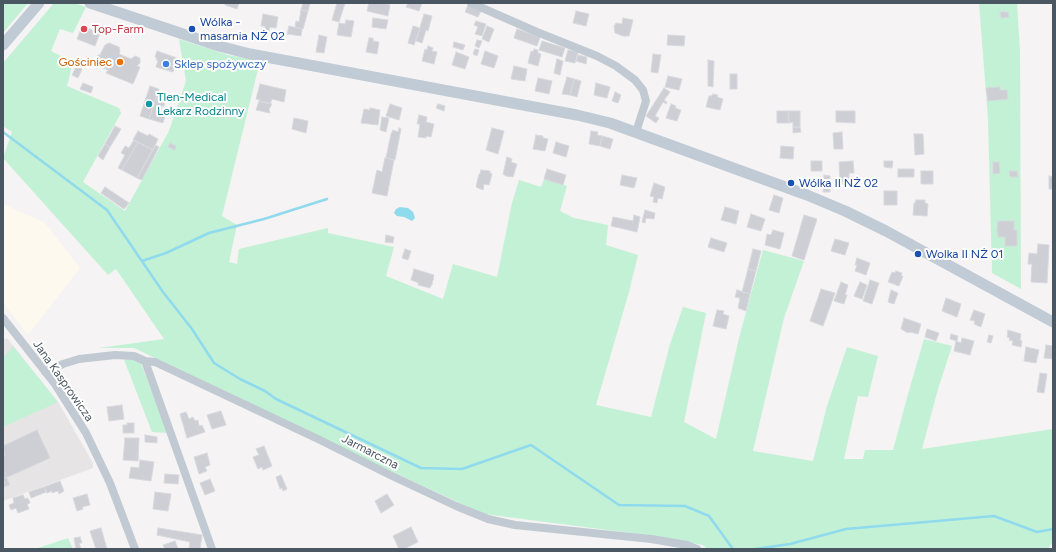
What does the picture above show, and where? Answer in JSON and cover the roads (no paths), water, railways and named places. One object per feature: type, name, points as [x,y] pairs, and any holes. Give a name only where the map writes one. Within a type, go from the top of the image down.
[{"type":"street","points":[[3,45],[39,3]]},
{"type":"street","points":[[90,3],[219,46],[250,54],[577,114],[610,123],[800,193],[857,216],[1053,322]]},
{"type":"street","points":[[471,3],[597,56],[635,80],[643,90],[646,101],[636,132]]},
{"type":"street","name":"Jana Kasprowicza","points":[[3,318],[45,372],[76,418],[97,455],[135,549]]},
{"type":"street","name":"Jarmarczna","points":[[45,372],[73,360],[102,356],[129,355],[145,361],[155,362],[320,440],[403,482],[488,519],[515,525],[651,539],[687,545],[697,549]]},
{"type":"street","points":[[145,361],[212,549]]},
{"type":"water","points":[[400,207],[408,208],[413,212],[415,218],[412,221],[404,217],[397,216],[394,213],[396,209]]},
{"type":"waterway","points":[[3,132],[107,210],[163,292],[192,329],[214,363],[240,379],[265,391],[276,399],[421,468],[462,469],[531,445],[619,505],[685,506],[709,516],[733,549]]},
{"type":"waterway","points":[[142,261],[166,253],[209,233],[264,219],[327,199]]},
{"type":"waterway","points":[[755,549],[790,544],[846,529],[994,516],[1037,532],[1053,529]]},
{"type":"place","name":"Top-Farm","points":[[84,29]]},
{"type":"place","name":"Wólka - masarnia NŻ 02","points":[[192,29]]},
{"type":"place","name":"Gościniec","points":[[120,62]]},
{"type":"place","name":"Sklep spożywczy","points":[[166,64]]},
{"type":"place","name":"Tlen-Medical Lekarz Rodzinny","points":[[149,104]]},
{"type":"place","name":"Wólka II NŻ 02","points":[[791,183]]},
{"type":"place","name":"Wolka II NŻ 01","points":[[918,254]]}]
